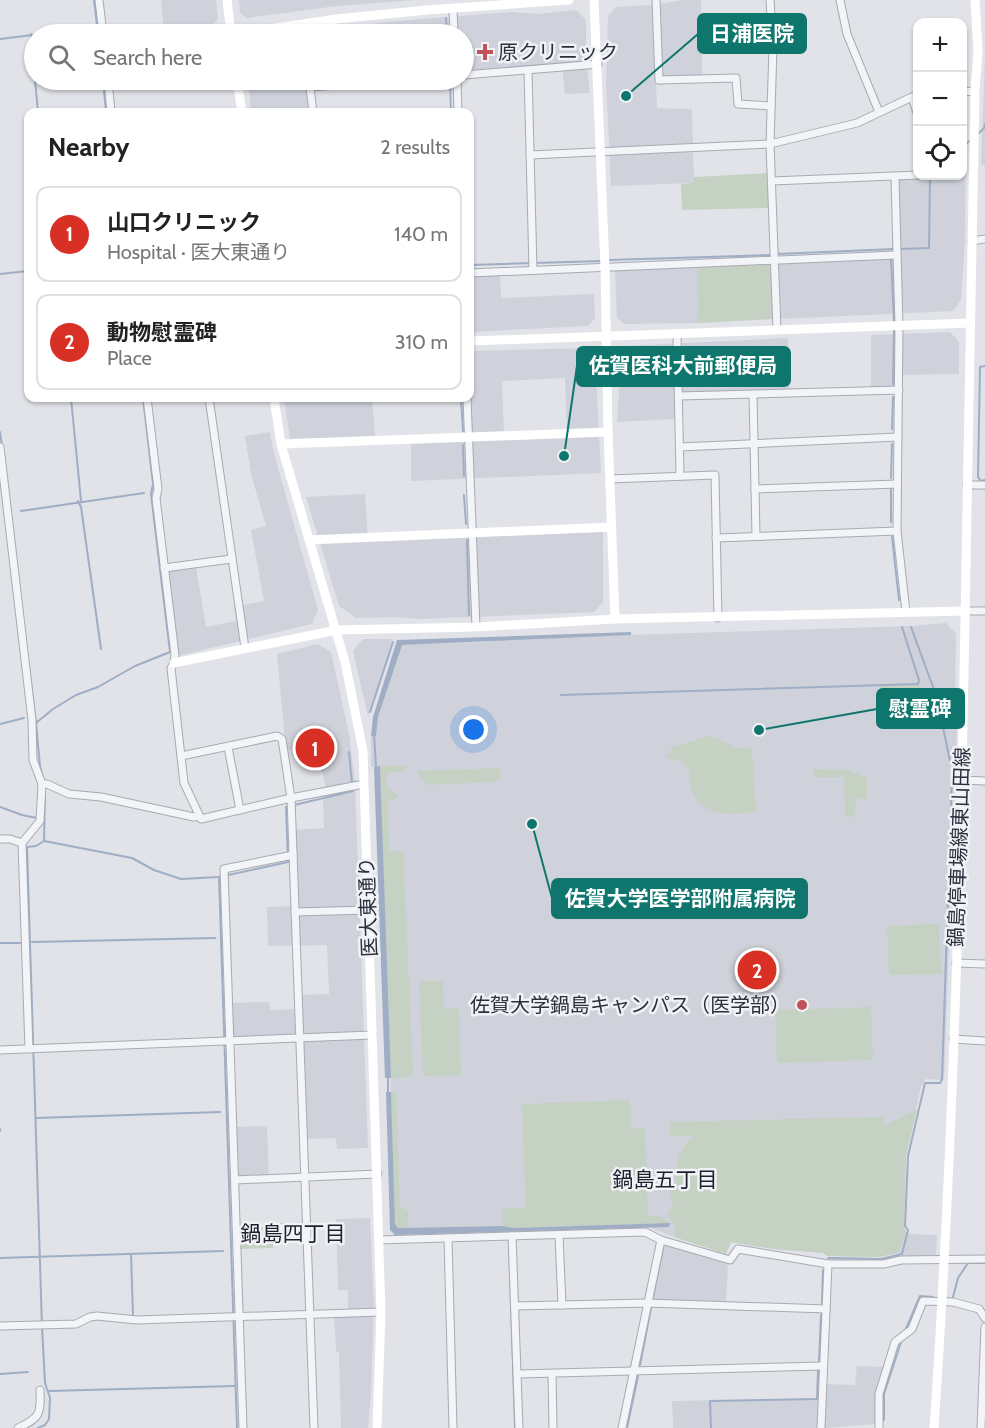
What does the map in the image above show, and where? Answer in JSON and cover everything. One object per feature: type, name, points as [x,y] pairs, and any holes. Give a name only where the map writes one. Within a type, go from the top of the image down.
[{"type":"street","points":[[99,0],[102,24]]},
{"type":"street","points":[[227,0],[230,24]]},
{"type":"street","points":[[302,24],[426,5],[453,9],[569,0]]},
{"type":"street","points":[[594,0],[605,263],[615,619]]},
{"type":"street","points":[[656,0],[659,80],[736,78],[738,104],[771,106]]},
{"type":"street","points":[[770,0],[773,47],[770,144],[777,330]]},
{"type":"street","points":[[840,0],[847,34],[879,111]]},
{"type":"street","name":"鍋島停車場線東山田線","points":[[934,1428],[944,1260],[956,963],[975,91],[978,51],[975,0]]},
{"type":"street","points":[[453,9],[454,24]]},
{"type":"street","name":"鍋島停車場線東山田線","points":[[978,51],[985,34]]},
{"type":"street","points":[[474,74],[598,64]]},
{"type":"street","points":[[528,70],[533,266]]},
{"type":"street","points":[[109,90],[111,108]]},
{"type":"street","points":[[239,90],[241,108]]},
{"type":"street","points":[[311,90],[313,108]]},
{"type":"street","points":[[457,90],[458,108]]},
{"type":"street","points":[[967,92],[975,91]]},
{"type":"street","points":[[530,155],[770,144],[857,123],[879,111],[913,98]]},
{"type":"street","points":[[772,181],[913,175]]},
{"type":"street","points":[[895,177],[899,326],[897,531],[906,612]]},
{"type":"street","points":[[972,241],[985,239]]},
{"type":"street","points":[[474,273],[533,266],[896,251]]},
{"type":"street","points":[[474,341],[970,323]]},
{"type":"street","points":[[676,334],[680,476]]},
{"type":"street","points":[[679,396],[899,390]]},
{"type":"street","points":[[753,394],[756,536]]},
{"type":"street","points":[[147,402],[158,489],[156,498],[174,663],[171,668],[184,783],[199,816],[201,819],[240,810],[291,803],[357,786]]},
{"type":"street","points":[[210,402],[245,648]]},
{"type":"street","name":"医大東通り","points":[[275,402],[281,444],[337,630],[363,751],[357,786],[368,910],[381,1312],[376,1428]]},
{"type":"street","points":[[467,402],[476,627]]},
{"type":"street","points":[[281,444],[608,432]]},
{"type":"street","points":[[680,447],[897,437]]},
{"type":"street","points":[[0,447],[32,720],[33,760],[44,784],[40,821],[22,843],[33,1049]]},
{"type":"street","points":[[610,479],[715,475],[718,618]]},
{"type":"street","points":[[755,489],[897,484]]},
{"type":"street","points":[[967,485],[985,485]]},
{"type":"street","points":[[309,540],[611,527]]},
{"type":"street","points":[[716,538],[897,531]]},
{"type":"street","points":[[164,568],[231,559]]},
{"type":"street","points":[[174,663],[337,630],[476,627],[615,619],[985,610]]},
{"type":"street","points":[[181,756],[277,736],[282,739],[291,803],[290,856],[295,912],[314,1428]]},
{"type":"street","points":[[228,747],[240,810]]},
{"type":"street","points":[[961,780],[985,781]]},
{"type":"street","points":[[44,784],[69,794],[101,797],[194,817],[199,816]]},
{"type":"street","points":[[0,839],[22,843]]},
{"type":"street","points":[[243,1428],[235,1316],[236,1180],[226,1040],[224,869],[290,856]]},
{"type":"street","points":[[295,912],[368,910]]},
{"type":"street","points":[[956,963],[985,964]]},
{"type":"street","points":[[0,1050],[372,1035]]},
{"type":"street","points":[[952,1039],[985,1041]]},
{"type":"street","points":[[236,1180],[378,1174]]},
{"type":"street","points":[[277,1228],[306,1227]]},
{"type":"street","points":[[379,1240],[645,1232],[661,1240],[730,1260],[738,1249],[828,1264],[985,1259]]},
{"type":"street","points":[[559,1235],[562,1305]]},
{"type":"street","points":[[513,1236],[519,1428]]},
{"type":"street","points":[[448,1238],[453,1428]]},
{"type":"street","points":[[622,1428],[661,1240]]},
{"type":"street","points":[[821,1428],[828,1264]]},
{"type":"street","points":[[879,1428],[879,1394],[894,1342],[912,1329],[923,1301],[953,1302],[979,1309],[985,1318]]},
{"type":"street","points":[[515,1306],[647,1303],[826,1309]]},
{"type":"street","points":[[0,1326],[76,1324],[97,1316],[137,1320],[381,1312]]},
{"type":"street","points":[[981,1428],[985,1327]]},
{"type":"street","points":[[518,1374],[823,1366]]},
{"type":"street","points":[[552,1374],[553,1428]]},
{"type":"street","points":[[18,1428],[35,1420],[41,1409],[40,1393]]},
{"type":"shaded area","points":[[161,0],[216,0],[218,19],[214,24],[163,24]]},
{"type":"shaded area","points":[[239,0],[414,0],[337,6],[247,18],[240,13]]},
{"type":"shaded area","points":[[701,0],[702,82],[656,85],[657,108],[692,109],[694,183],[611,186],[606,81],[608,16],[616,7]]},
{"type":"shaded area","points":[[576,10],[586,20],[586,60],[590,93],[565,94],[562,63],[474,70],[474,24],[371,24],[511,12],[539,14]]},
{"type":"shaded area","points":[[985,60],[985,166],[981,164]]},
{"type":"shaded area","points":[[249,90],[306,90],[308,108],[251,108]]},
{"type":"shaded area","points":[[897,180],[966,180],[961,300],[953,311],[781,319],[779,264],[901,259]]},
{"type":"shaded area","points":[[697,267],[698,323],[625,324],[617,318],[615,271]]},
{"type":"shaded area","points":[[500,274],[501,298],[594,294],[595,318],[588,326],[474,332],[474,275]]},
{"type":"shaded area","points":[[950,332],[959,342],[959,374],[897,375],[897,388],[871,388],[871,335]]},
{"type":"shaded area","points":[[788,338],[790,391],[675,394],[675,419],[617,422],[618,354],[624,346]]},
{"type":"shaded area","points":[[588,348],[595,356],[601,473],[411,481],[411,444],[567,438],[565,378],[502,381],[504,432],[471,433],[471,402],[474,402],[474,351]]},
{"type":"shaded area","points":[[285,402],[372,402],[375,436],[290,439]]},
{"type":"shaded area","points":[[270,432],[318,610],[312,624],[178,656],[168,571],[196,567],[206,627],[236,621],[234,607],[264,601],[251,530],[266,526],[251,474],[245,436]]},
{"type":"shaded area","points":[[365,494],[368,540],[603,532],[603,602],[594,612],[421,619],[356,618],[339,606],[306,497]]},
{"type":"shaded area","name":"佐賀大学鍋島キャンパス（医学部）","points":[[946,623],[956,634],[955,700],[958,701],[944,1080],[926,1079],[921,1086],[906,1156],[904,1226],[907,1234],[937,1235],[936,1254],[931,1258],[904,1257],[898,1253],[879,1257],[827,1256],[823,1253],[772,1249],[731,1242],[726,1254],[641,1224],[512,1228],[503,1226],[398,1228],[395,1224],[380,767],[371,767],[371,736],[376,736],[378,717],[401,645],[488,642],[500,639]]},
{"type":"shaded area","points":[[363,639],[393,639],[368,716],[353,651]]},
{"type":"shaded area","points":[[318,644],[331,652],[349,734],[355,782],[368,1148],[337,1149],[336,1138],[306,1139],[303,1042],[234,1045],[232,1003],[269,1002],[270,1010],[300,1009],[300,995],[329,994],[327,945],[268,946],[267,907],[297,906],[294,830],[324,828],[323,798],[326,788],[316,745],[286,751],[277,654]]},
{"type":"shaded area","points":[[267,1126],[269,1176],[239,1177],[237,1127]]},
{"type":"shaded area","points":[[370,1218],[374,1307],[368,1428],[341,1428],[339,1352],[336,1351],[334,1314],[348,1313],[348,1290],[338,1290],[336,1219]]},
{"type":"shaded area","points":[[663,1244],[728,1263],[726,1302],[651,1299]]},
{"type":"shaded area","points":[[857,1366],[884,1367],[876,1394],[876,1424],[826,1428],[673,1428],[672,1401],[824,1398],[826,1384],[855,1385]]},
{"type":"green space","points":[[770,173],[771,204],[768,208],[682,210],[681,184],[694,183],[694,177]]},
{"type":"green space","points":[[771,264],[772,319],[698,323],[697,267]]},
{"type":"green space","points":[[921,685],[928,699],[919,706],[881,706],[880,686]]},
{"type":"green space","points":[[709,736],[735,748],[752,749],[756,812],[731,813],[710,810],[695,797],[690,786],[689,771],[681,761],[666,757],[673,747]]},
{"type":"green space","points":[[380,766],[406,766],[406,771],[386,773],[387,787],[399,797],[388,802],[389,851],[403,851],[413,1072],[408,1077],[391,1078]]},
{"type":"green space","points":[[499,768],[500,778],[495,782],[428,785],[419,778],[418,771]]},
{"type":"green space","points":[[813,769],[849,770],[867,778],[867,799],[856,798],[855,817],[845,816],[844,777],[813,777]]},
{"type":"green space","points":[[939,924],[941,974],[889,975],[887,926]]},
{"type":"green space","points":[[419,981],[443,981],[444,1008],[459,1009],[461,1075],[423,1076]]},
{"type":"green space","points":[[871,1007],[873,1060],[777,1063],[775,1010]]},
{"type":"green space","points":[[391,1092],[396,1093],[400,1206],[408,1211],[408,1228],[398,1228],[395,1224]]},
{"type":"green space","points":[[630,1100],[631,1129],[645,1128],[648,1216],[659,1216],[670,1223],[512,1228],[503,1226],[503,1208],[526,1208],[522,1104]]},
{"type":"green space","points":[[917,1110],[906,1156],[904,1226],[906,1234],[898,1253],[879,1257],[827,1256],[823,1253],[731,1242],[726,1254],[674,1237],[674,1225],[667,1215],[673,1206],[669,1189],[676,1188],[678,1159],[688,1141],[694,1136],[670,1136],[670,1122],[883,1117],[884,1126]]},
{"type":"green space","points":[[273,1227],[273,1248],[241,1249],[241,1228]]},
{"type":"water","points":[[631,632],[631,635],[402,645],[378,717],[376,736],[371,736],[373,717],[397,640]]},
{"type":"water","points":[[380,766],[391,1078],[385,1078],[374,767]]},
{"type":"water","points":[[386,1092],[391,1092],[395,1224],[398,1228],[503,1226],[512,1228],[670,1223],[669,1227],[395,1235],[390,1230]]},
{"type":"waterway","points":[[94,0],[97,24]]},
{"type":"waterway","points":[[446,18],[446,24]]},
{"type":"waterway","points":[[0,39],[24,36]]},
{"type":"waterway","points":[[36,90],[38,108]]},
{"type":"waterway","points":[[104,90],[106,108]]},
{"type":"waterway","points":[[450,90],[451,108]]},
{"type":"waterway","points":[[979,133],[985,124]]},
{"type":"waterway","points":[[967,143],[972,139]]},
{"type":"waterway","points":[[900,249],[929,248],[930,180]]},
{"type":"waterway","points":[[777,254],[894,249]]},
{"type":"waterway","points":[[609,260],[771,255]]},
{"type":"waterway","points":[[891,258],[894,322]]},
{"type":"waterway","points":[[474,265],[603,261]]},
{"type":"waterway","points":[[0,274],[24,271]]},
{"type":"waterway","points":[[893,384],[894,327]]},
{"type":"waterway","points":[[985,366],[980,367],[978,477],[981,481],[985,480]]},
{"type":"waterway","points":[[892,429],[893,397]]},
{"type":"waterway","points":[[71,402],[81,501]]},
{"type":"waterway","points":[[44,781],[40,766],[36,723],[76,695],[98,687],[135,666],[170,652],[151,494],[153,484],[143,402]]},
{"type":"waterway","points":[[461,402],[463,431]]},
{"type":"waterway","points":[[0,432],[2,446]]},
{"type":"waterway","points":[[891,478],[892,444]]},
{"type":"waterway","points":[[463,445],[464,476]]},
{"type":"waterway","points":[[891,489],[891,522]]},
{"type":"waterway","points":[[21,511],[144,493]]},
{"type":"waterway","points":[[464,495],[466,524]]},
{"type":"waterway","points":[[78,501],[81,507],[101,649]]},
{"type":"waterway","points":[[892,537],[899,600]]},
{"type":"waterway","points":[[467,540],[469,615]]},
{"type":"waterway","points":[[561,695],[918,684],[919,680],[902,627]]},
{"type":"waterway","points":[[911,627],[937,698],[950,761]]},
{"type":"waterway","points":[[370,712],[393,642]]},
{"type":"waterway","points":[[28,660],[36,723]]},
{"type":"waterway","points":[[0,724],[24,718]]},
{"type":"waterway","points":[[374,734],[376,767]]},
{"type":"waterway","points":[[349,752],[352,784]]},
{"type":"waterway","points":[[828,1258],[881,1259],[902,1254],[908,1230],[905,1226],[908,1156],[925,1083],[940,1083],[942,1079],[952,775]]},
{"type":"waterway","points":[[38,1428],[45,1425],[49,1419],[50,1398],[45,1383],[42,1327],[27,847],[36,846],[44,841],[132,858],[154,870],[181,879],[219,877],[288,862],[286,807],[353,791],[353,789]]},
{"type":"waterway","points":[[44,841],[45,790]]},
{"type":"waterway","points":[[0,807],[37,818]]},
{"type":"waterway","points":[[219,877],[237,1428]]},
{"type":"waterway","points":[[32,942],[215,938]]},
{"type":"waterway","points":[[0,943],[20,943]]},
{"type":"waterway","points":[[388,1076],[388,1094]]},
{"type":"waterway","points":[[36,1118],[220,1112]]},
{"type":"waterway","points":[[509,1241],[515,1428]]},
{"type":"waterway","points":[[653,1297],[663,1248]]},
{"type":"waterway","points":[[0,1258],[223,1251]]},
{"type":"waterway","points":[[131,1254],[133,1316]]},
{"type":"waterway","points":[[953,1297],[958,1278],[968,1263],[985,1263]]},
{"type":"waterway","points":[[822,1303],[823,1270]]},
{"type":"waterway","points":[[905,1331],[920,1296],[933,1297]]},
{"type":"waterway","points":[[640,1365],[651,1308]]},
{"type":"waterway","points":[[819,1361],[821,1315]]},
{"type":"waterway","points":[[884,1420],[884,1394],[902,1339]]},
{"type":"waterway","points":[[711,1428],[710,1401],[817,1399],[818,1371]]},
{"type":"waterway","points":[[0,1374],[28,1372]]},
{"type":"waterway","points":[[627,1428],[638,1376]]},
{"type":"waterway","points":[[49,1391],[235,1386]]},
{"type":"place","name":"原クリニック","points":[[485,52]]},
{"type":"place","name":"日浦医院","points":[[626,96]]},
{"type":"place","name":"佐賀医科大前郵便局","points":[[564,456]]},
{"type":"place","name":"慰霊碑","points":[[759,730]]},
{"type":"place","name":"山口クリニック","points":[[315,748]]},
{"type":"place","name":"佐賀大学医学部附属病院","points":[[532,824]]},
{"type":"place","name":"動物慰霊碑","points":[[757,970]]},
{"type":"place","name":"佐賀大学鍋島キャンパス（医学部）","points":[[802,1005]]},
{"type":"district","name":"鍋島五丁目","points":[[665,1179]]},
{"type":"district","name":"鍋島四丁目","points":[[293,1233]]}]
